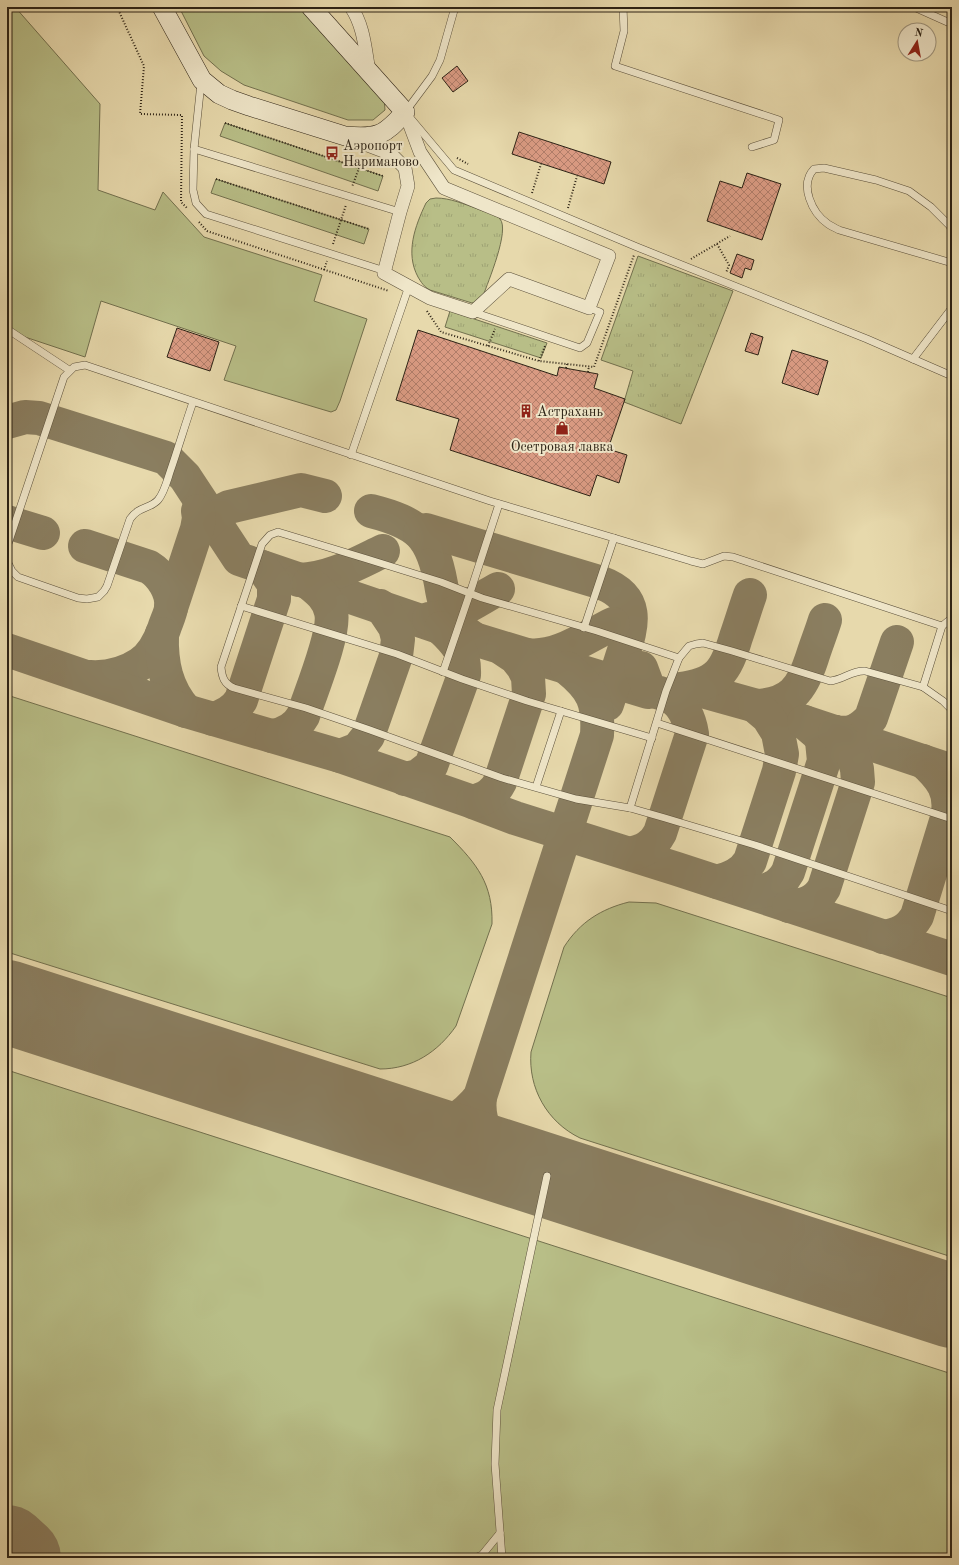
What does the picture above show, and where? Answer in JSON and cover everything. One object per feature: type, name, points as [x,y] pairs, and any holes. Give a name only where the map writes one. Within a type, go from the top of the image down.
[{"type":"main road","points":[[162,7],[202,80],[219,94],[232,100],[344,136],[361,138],[374,137],[384,133],[393,126],[405,112],[311,7]]},
{"type":"street","points":[[351,7],[362,32],[369,71]]},
{"type":"street","points":[[344,136],[391,154],[405,168],[408,186],[384,273],[407,291],[473,312],[509,279],[589,308],[608,256],[444,188],[420,152],[405,112]]},
{"type":"lane","points":[[455,7],[440,60],[432,76],[405,112],[454,170],[637,247],[867,339],[952,376]]},
{"type":"lane","points":[[623,7],[624,31],[615,66],[779,120],[774,140],[752,147]]},
{"type":"lane","points":[[914,7],[952,24]]},
{"type":"lane","points":[[202,80],[194,148],[193,190],[196,203],[206,214],[384,271]]},
{"type":"lane","points":[[194,148],[400,212]]},
{"type":"lane","points":[[952,232],[950,226],[931,206],[909,191],[876,180],[824,168],[814,169],[809,177],[807,190],[812,205],[827,224],[839,230],[952,263]]},
{"type":"lane","points":[[351,455],[407,291]]},
{"type":"lane","points":[[473,312],[580,348],[587,343],[600,312],[589,308]]},
{"type":"lane","points":[[912,359],[952,308]]},
{"type":"lane","points":[[7,329],[70,370]]},
{"type":"lane","points":[[7,547],[64,376],[78,365],[85,365],[498,504],[703,564],[724,556],[733,557],[942,626]]},
{"type":"lane","points":[[7,561],[12,571],[18,577],[78,598],[93,599],[101,594],[107,586],[130,518],[139,509],[151,505],[159,499],[168,478],[193,402]]},
{"type":"lane","points":[[443,672],[498,504]]},
{"type":"lane","points":[[678,658],[470,593],[367,558],[278,532],[270,535],[262,544],[240,606],[221,667],[223,678],[228,686],[306,708],[502,778],[576,799],[630,808],[665,818],[755,845],[952,911]]},
{"type":"lane","points":[[584,628],[614,538]]},
{"type":"lane","points":[[240,606],[397,654],[443,672],[561,711],[652,738]]},
{"type":"lane","points":[[923,687],[942,626],[952,618]]},
{"type":"lane","points":[[630,808],[678,658],[689,646],[703,643],[830,681],[836,681],[858,671],[865,671],[923,687],[952,710]]},
{"type":"lane","points":[[536,787],[561,711]]},
{"type":"lane","points":[[657,723],[952,819]]},
{"type":"lane","points":[[502,1558],[494,1464],[497,1410],[548,1176]]},
{"type":"lane","points":[[475,1558],[482,1555],[500,1533]]},
{"type":"path","points":[[117,7],[144,66],[140,114],[182,115],[181,202],[191,213]]},
{"type":"path","points":[[453,153],[457,158],[470,165]]},
{"type":"path","points":[[358,168],[383,176]]},
{"type":"path","points":[[567,209],[577,176]]},
{"type":"path","points":[[216,179],[368,229]]},
{"type":"path","points":[[526,192],[532,194]]},
{"type":"path","points":[[196,219],[207,231],[407,291]]},
{"type":"path","points":[[698,263],[690,260],[730,236]]},
{"type":"path","points":[[717,244],[729,265],[726,274]]},
{"type":"path","points":[[425,308],[441,332],[539,361],[594,367],[637,247]]},
{"type":"path","points":[[566,368],[567,364]]},
{"type":"path","points":[[588,372],[589,366]]},
{"type":"green space","points":[[7,7],[15,7],[100,104],[98,190],[155,210],[163,192],[204,237],[322,275],[314,301],[367,319],[336,410],[331,412],[224,380],[236,346],[101,301],[85,357],[7,331]]},
{"type":"green space","points":[[179,7],[301,7],[384,97],[385,110],[373,120],[348,120],[244,85],[221,71],[204,56]]},
{"type":"green space","points":[[225,123],[383,176],[378,191],[220,136]]},
{"type":"green space","points":[[216,179],[369,229],[364,244],[211,193]]},
{"type":"green space","points":[[436,198],[457,202],[493,214],[500,219],[502,234],[497,256],[483,296],[475,302],[472,303],[430,290],[422,283],[414,268],[412,249],[415,230],[426,203],[430,199]]},
{"type":"green space","points":[[638,256],[733,291],[681,424],[624,402],[633,371],[601,360]]},
{"type":"green space","points":[[450,311],[547,343],[541,358],[445,327]]},
{"type":"green space","points":[[7,695],[450,837],[468,856],[482,876],[490,897],[492,910],[492,924],[456,1026],[441,1044],[423,1057],[403,1066],[380,1069],[7,952]]},
{"type":"green space","points":[[629,902],[656,903],[952,998],[952,1257],[580,1138],[558,1123],[549,1113],[536,1091],[531,1065],[531,1052],[564,947],[577,930],[592,918],[609,908]]},
{"type":"green space","points":[[7,1070],[952,1374],[952,1558],[7,1558]]},
{"type":"building","points":[[457,66],[468,81],[453,92],[442,78]]},
{"type":"building","points":[[519,132],[611,162],[604,184],[512,154]]},
{"type":"building","points":[[747,173],[781,184],[762,240],[707,221],[720,181],[742,188]]},
{"type":"building","points":[[737,254],[754,260],[751,270],[745,268],[742,278],[730,273]]},
{"type":"building","points":[[177,328],[219,342],[210,371],[167,357]]},
{"type":"building","name":"Астрахань","points":[[418,330],[557,376],[559,367],[598,374],[594,388],[625,399],[608,449],[627,455],[619,483],[597,475],[590,496],[450,450],[459,419],[396,400]]},
{"type":"building","points":[[751,333],[763,337],[758,355],[745,351]]},
{"type":"building","points":[[792,350],[828,361],[818,395],[782,383]]},
{"type":"taxiway","points":[[7,422],[25,417],[39,418],[166,458],[185,477],[239,559],[474,639],[648,692]]},
{"type":"taxiway","points":[[196,534],[217,513],[229,507],[301,490],[325,496]]},
{"type":"taxiway","points":[[171,608],[197,529],[199,518],[198,511]]},
{"type":"taxiway","points":[[371,511],[411,526],[420,534],[433,554],[449,614],[459,628],[474,639]]},
{"type":"taxiway","points":[[7,522],[43,533]]},
{"type":"taxiway","points":[[420,533],[426,530],[599,582],[622,595],[628,604],[631,623],[626,645],[607,704]]},
{"type":"taxiway","points":[[85,546],[154,570],[166,584],[171,602],[170,613],[160,639],[155,649],[144,661],[122,673],[103,677],[90,677]]},
{"type":"taxiway","points":[[299,580],[332,574],[353,566],[383,551]]},
{"type":"taxiway","points":[[213,719],[229,712],[241,700],[274,599],[274,584],[262,567]]},
{"type":"taxiway","points":[[272,736],[282,734],[290,730],[303,716],[322,663],[330,634],[332,621],[330,607],[323,595],[309,583]]},
{"type":"taxiway","points":[[429,619],[447,616],[498,589]]},
{"type":"taxiway","points":[[680,689],[703,684],[712,679],[724,667],[732,649],[750,595]]},
{"type":"taxiway","points":[[340,756],[358,749],[368,736],[396,656],[398,639],[395,627],[380,606]]},
{"type":"taxiway","points":[[757,706],[779,702],[794,693],[808,669],[825,620]]},
{"type":"taxiway","points":[[527,655],[549,654],[582,641],[613,624]]},
{"type":"taxiway","points":[[405,779],[418,776],[431,766],[464,675],[463,660],[459,648],[441,628]]},
{"type":"taxiway","points":[[162,634],[164,665],[169,685],[179,703],[186,711]]},
{"type":"taxiway","points":[[835,732],[846,733],[855,731],[871,718],[897,642]]},
{"type":"taxiway","points":[[473,802],[489,795],[495,790],[500,782],[529,694],[528,677],[523,667],[515,657],[503,649]]},
{"type":"taxiway","points":[[7,650],[186,711],[340,756],[515,818],[677,869],[952,959]]},
{"type":"taxiway","points":[[392,1126],[416,1130],[437,1128],[446,1125],[461,1116],[480,1097],[597,735],[597,714],[592,697],[583,683],[567,668]]},
{"type":"taxiway","points":[[630,854],[648,847],[660,833],[692,734],[690,723],[682,707],[669,696],[650,689],[641,668]]},
{"type":"taxiway","points":[[692,688],[753,705],[952,771]]},
{"type":"taxiway","points":[[717,882],[736,875],[750,861],[779,771],[782,754],[778,733],[768,717],[755,706]]},
{"type":"taxiway","points":[[749,892],[772,888],[780,882],[788,872],[824,761],[822,741],[818,734],[804,722]]},
{"type":"taxiway","points":[[789,906],[805,904],[813,900],[824,888],[858,782],[857,769],[852,752],[835,732]]},
{"type":"taxiway","points":[[883,937],[894,935],[903,931],[914,921],[917,916],[947,818],[947,793],[940,779],[923,761]]},
{"type":"taxiway","points":[[480,1097],[479,1109],[481,1119],[488,1136],[516,1166]]},
{"type":"runway","points":[[7,1002],[952,1306]]},
{"type":"runway","points":[[7,1547],[19,1558]]},
{"type":"place","name":"Аэропорт Нариманово","points":[[332,153]]},
{"type":"place","name":"Астрахань","points":[[526,411]]},
{"type":"place","name":"Осетровая лавка","points":[[562,428]]}]
